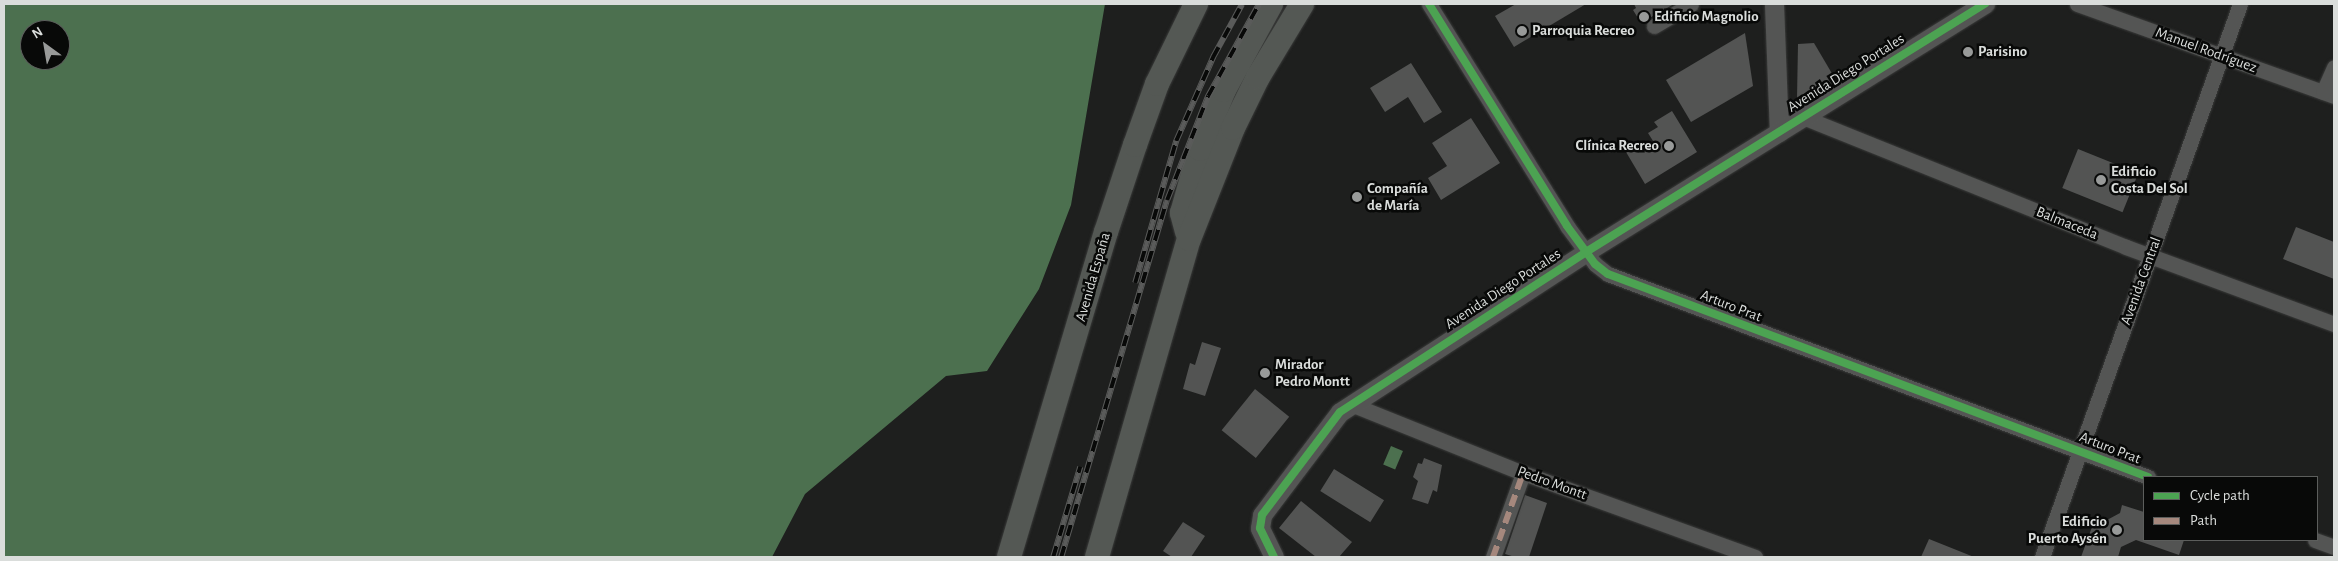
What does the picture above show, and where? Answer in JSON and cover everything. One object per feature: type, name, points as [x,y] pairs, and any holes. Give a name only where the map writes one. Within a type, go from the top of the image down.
[{"type":"main road","name":"Avenida España","points":[[1009,557],[1132,154],[1157,84],[1196,4]]},
{"type":"main road","points":[[1189,239],[1182,213],[1200,149],[1224,90],[1271,4]]},
{"type":"main road","points":[[1097,557],[1189,239],[1233,128],[1258,78],[1302,4]]},
{"type":"street","name":"Arturo Prat","points":[[1429,4],[1586,252],[1608,274],[2145,476]]},
{"type":"street","points":[[1654,26],[1691,4]]},
{"type":"street","points":[[1774,4],[1779,132]]},
{"type":"street","name":"Avenida Diego Portales","points":[[1274,557],[1260,528],[1262,515],[1325,428],[1352,404],[1586,252],[1985,4]]},
{"type":"street","name":"Manuel Rodríguez","points":[[2077,4],[2329,94]]},
{"type":"street","name":"Avenida Central","points":[[2042,557],[2240,4]]},
{"type":"street","points":[[2329,94],[2334,67]]},
{"type":"street","name":"Balmaceda","points":[[1802,117],[2150,256],[2334,324]]},
{"type":"street","name":"Pedro Montt","points":[[1352,404],[1523,472],[1755,557]]},
{"type":"street","points":[[1493,557],[1523,472]]},
{"type":"street","points":[[2317,541],[2334,547]]},
{"type":"shaded area","points":[[4,4],[1105,4],[1071,205],[1039,289],[987,371],[946,376],[805,494],[772,557],[4,557]]},
{"type":"shaded area","points":[[1391,446],[1403,451],[1395,469],[1383,464]]},
{"type":"building","name":"Parroquia Recreo","points":[[1516,4],[1586,4],[1514,47],[1495,16]]},
{"type":"building","name":"Edificio Magnolio","points":[[1634,4],[1674,4],[1641,23],[1633,10],[1636,8]]},
{"type":"building","points":[[1745,33],[1753,86],[1691,122],[1666,80]]},
{"type":"building","points":[[1814,43],[1837,82],[1804,102],[1797,98],[1798,44]]},
{"type":"building","points":[[1411,63],[1442,112],[1424,123],[1408,97],[1385,112],[1370,88]]},
{"type":"building","name":"Clínica Recreo","points":[[1672,111],[1697,152],[1645,184],[1626,152],[1640,144],[1642,148],[1653,141],[1648,133],[1658,127],[1654,122]]},
{"type":"building","points":[[1471,118],[1500,163],[1441,200],[1428,178],[1447,166],[1432,143]]},
{"type":"building","name":"Edificio Costa Del Sol","points":[[2078,149],[2138,173],[2123,212],[2062,188]]},
{"type":"building","points":[[2296,227],[2334,242],[2334,279],[2283,259]]},
{"type":"building","points":[[1202,342],[1221,348],[1205,396],[1183,389],[1190,363],[1195,365]]},
{"type":"building","points":[[1255,389],[1289,417],[1256,458],[1222,430]]},
{"type":"building","points":[[1424,458],[1442,465],[1437,492],[1433,490],[1428,504],[1412,499],[1418,481],[1413,477],[1418,463],[1422,464]]},
{"type":"building","points":[[1334,469],[1384,500],[1370,522],[1320,491]]},
{"type":"building","points":[[1525,495],[1547,503],[1529,557],[1515,557],[1505,554]]},
{"type":"building","points":[[1301,501],[1352,542],[1339,557],[1316,557],[1279,528]]},
{"type":"building","name":"Edificio Puerto Aysén","points":[[2122,505],[2143,512],[2143,541],[2184,541],[2179,555],[2136,540],[2121,547],[2118,557],[2081,557],[2096,516],[2107,520],[2120,513]]},
{"type":"building","points":[[1183,522],[1205,536],[1191,557],[1172,557],[1163,551]]},
{"type":"building","points":[[1929,539],[1974,557],[1921,557]]},
{"type":"railway","points":[[1135,283],[1176,141],[1213,57],[1242,4]]},
{"type":"railway","points":[[1061,557],[1167,200],[1208,96],[1259,4]]},
{"type":"railway","points":[[1053,557],[1080,467]]},
{"type":"marked path","points":[[1493,557],[1523,473]]},
{"type":"cycle path","points":[[1429,4],[1567,226],[1595,264],[1608,274],[2145,476]]},
{"type":"cycle path","points":[[1274,557],[1260,528],[1262,515],[1340,412],[1586,252],[1985,4]]},
{"type":"place","name":"Edificio Magnolio","points":[[1644,17]]},
{"type":"place","name":"Parroquia Recreo","points":[[1522,31]]},
{"type":"place","name":"Parisino","points":[[1968,52]]},
{"type":"place","name":"Clínica Recreo","points":[[1669,146]]},
{"type":"place","name":"Edificio Costa Del Sol","points":[[2101,180]]},
{"type":"place","name":"Compañía de María","points":[[1357,197]]},
{"type":"place","name":"Mirador Pedro Montt","points":[[1265,373]]},
{"type":"place","name":"Edificio Puerto Aysén","points":[[2117,530]]}]
